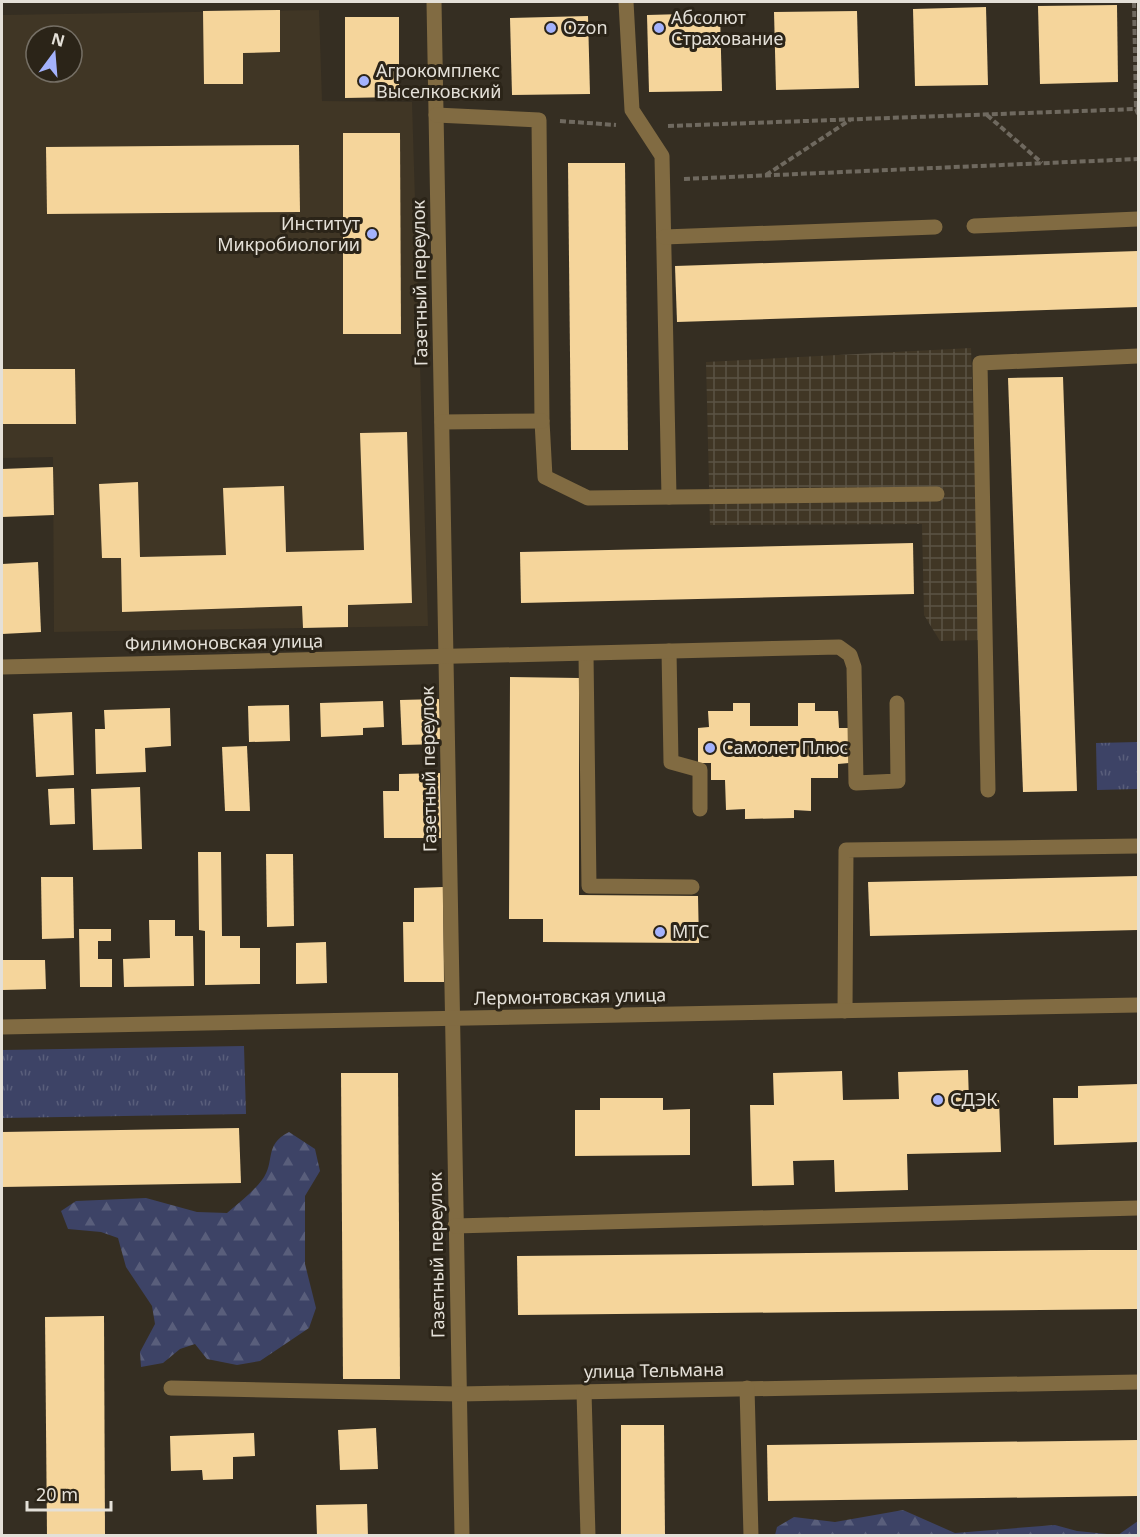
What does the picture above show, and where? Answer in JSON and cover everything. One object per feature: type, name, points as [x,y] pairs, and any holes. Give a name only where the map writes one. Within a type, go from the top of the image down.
[{"type":"street","name":"Газетный переулок","points":[[434,2],[462,1536]]},
{"type":"street","points":[[626,2],[632,110],[663,156],[669,497]]},
{"type":"street","points":[[436,115],[539,120],[542,421],[545,477],[588,498],[937,494]]},
{"type":"street","points":[[974,226],[1138,219]]},
{"type":"street","points":[[664,237],[935,227]]},
{"type":"street","points":[[988,790],[980,363],[1138,356]]},
{"type":"street","points":[[442,422],[542,421]]},
{"type":"street","name":"Филимоновская улица","points":[[2,667],[839,647],[850,655],[854,667],[856,783],[898,781],[897,703]]},
{"type":"street","points":[[669,651],[671,762],[700,770],[700,809]]},
{"type":"street","points":[[586,654],[589,886],[692,886]]},
{"type":"street","points":[[845,1011],[846,850],[1138,846]]},
{"type":"street","name":"Лермонтовская улица","points":[[2,1027],[1138,1005]]},
{"type":"street","points":[[455,1227],[1138,1208]]},
{"type":"street","name":"улица Тельмана","points":[[171,1388],[459,1394],[1138,1382]]},
{"type":"street","points":[[747,1389],[751,1536]]},
{"type":"street","points":[[584,1392],[588,1536]]},
{"type":"path","points":[[539,120],[643,127],[1137,112],[1134,2]]},
{"type":"path","points":[[986,115],[1042,163]]},
{"type":"path","points":[[764,176],[851,120]]},
{"type":"path","points":[[663,180],[1138,159]]},
{"type":"shaded area","points":[[319,10],[322,101],[412,102],[428,626],[54,632],[53,457],[2,458],[2,15]]},
{"type":"shaded area","points":[[971,348],[981,640],[940,641],[924,615],[922,524],[710,525],[706,362]]},
{"type":"green space","points":[[1138,742],[1138,789],[1097,790],[1096,743]]},
{"type":"green space","points":[[244,1046],[246,1114],[2,1118],[2,1050]]},
{"type":"green space","points":[[289,1132],[315,1149],[320,1171],[305,1196],[305,1264],[316,1308],[309,1328],[260,1361],[237,1365],[207,1359],[195,1344],[180,1349],[163,1363],[141,1367],[140,1352],[155,1324],[152,1306],[126,1267],[118,1238],[101,1232],[68,1229],[61,1211],[76,1201],[146,1198],[197,1212],[227,1213],[250,1194],[262,1180],[276,1142]]},
{"type":"green space","points":[[903,1510],[955,1533],[1055,1525],[1077,1531],[1117,1535],[775,1535],[777,1527],[794,1517],[835,1522]]},
{"type":"green space","points":[[1138,1521],[1138,1535],[1118,1535]]},
{"type":"building","points":[[1117,5],[1118,82],[1040,84],[1038,6]]},
{"type":"building","points":[[986,7],[988,85],[915,86],[913,9]]},
{"type":"building","points":[[280,10],[280,52],[243,53],[243,84],[204,84],[203,11]]},
{"type":"building","points":[[857,11],[859,88],[776,90],[774,12]]},
{"type":"building","points":[[720,13],[722,91],[649,92],[647,15]]},
{"type":"building","points":[[588,16],[590,94],[512,95],[510,18]]},
{"type":"building","points":[[345,17],[399,17],[399,97],[345,98]]},
{"type":"building","name":"Институт Микробиологии","points":[[343,133],[400,133],[401,334],[343,334]]},
{"type":"building","points":[[299,145],[300,212],[47,214],[46,147]]},
{"type":"building","points":[[568,163],[625,163],[628,450],[571,450]]},
{"type":"building","points":[[1138,251],[1138,307],[677,322],[675,266]]},
{"type":"building","points":[[2,369],[75,369],[76,424],[2,424]]},
{"type":"building","points":[[1063,377],[1077,791],[1023,792],[1008,378]]},
{"type":"building","points":[[407,432],[412,603],[348,605],[348,627],[303,628],[302,606],[122,612],[121,558],[102,558],[99,484],[138,482],[140,557],[226,555],[223,488],[284,486],[286,552],[364,550],[360,433]]},
{"type":"building","points":[[53,467],[54,515],[2,517],[2,469]]},
{"type":"building","points":[[913,543],[914,594],[521,603],[520,552]]},
{"type":"building","points":[[38,562],[41,632],[2,634],[2,564]]},
{"type":"building","points":[[510,677],[579,678],[579,895],[698,896],[699,943],[543,942],[543,919],[509,919]]},
{"type":"building","points":[[439,699],[441,744],[402,745],[400,700]]},
{"type":"building","points":[[383,701],[384,727],[363,728],[363,735],[321,737],[320,703]]},
{"type":"building","points":[[733,703],[750,703],[750,726],[798,726],[798,703],[815,703],[815,711],[838,711],[839,728],[849,728],[849,763],[838,764],[838,778],[811,778],[811,811],[794,810],[794,818],[745,819],[745,809],[726,810],[725,780],[711,780],[711,763],[698,763],[698,728],[709,727],[708,711],[733,711]]},
{"type":"building","points":[[289,705],[290,741],[249,742],[248,706]]},
{"type":"building","points":[[170,708],[171,746],[145,748],[146,772],[96,774],[95,729],[105,729],[104,710]]},
{"type":"building","points":[[72,712],[74,775],[36,777],[33,714]]},
{"type":"building","points":[[247,746],[250,811],[225,811],[222,747]]},
{"type":"building","points":[[440,773],[441,838],[384,838],[383,791],[399,791],[399,774]]},
{"type":"building","points":[[140,787],[142,849],[93,850],[91,789]]},
{"type":"building","points":[[74,788],[75,824],[50,825],[48,789]]},
{"type":"building","points":[[198,852],[221,852],[222,936],[240,936],[240,948],[260,948],[260,984],[205,985],[205,931],[199,930]]},
{"type":"building","points":[[266,854],[293,854],[294,926],[267,927]]},
{"type":"building","points":[[1138,876],[1138,930],[870,936],[868,882]]},
{"type":"building","points":[[41,877],[73,877],[74,938],[42,939]]},
{"type":"building","points":[[443,887],[444,982],[404,982],[403,922],[414,922],[414,888]]},
{"type":"building","points":[[149,920],[175,920],[175,936],[193,936],[194,986],[124,987],[123,959],[150,958]]},
{"type":"building","points":[[79,929],[111,929],[111,941],[98,941],[98,959],[112,959],[112,987],[80,987]]},
{"type":"building","points":[[326,942],[327,983],[296,984],[296,943]]},
{"type":"building","points":[[2,960],[45,960],[46,989],[2,990]]},
{"type":"building","points":[[968,1070],[969,1101],[999,1100],[1001,1152],[907,1154],[908,1190],[835,1192],[834,1160],[793,1161],[794,1185],[752,1186],[750,1105],[774,1105],[773,1073],[842,1071],[843,1100],[899,1099],[898,1072]]},
{"type":"building","points":[[341,1073],[398,1073],[400,1379],[343,1379]]},
{"type":"building","points":[[1138,1084],[1138,1142],[1054,1145],[1053,1098],[1078,1098],[1078,1086]]},
{"type":"building","points":[[600,1098],[663,1098],[663,1110],[690,1109],[690,1155],[575,1156],[575,1110],[600,1110]]},
{"type":"building","points":[[239,1128],[241,1183],[2,1187],[2,1132]]},
{"type":"building","points":[[1138,1250],[1138,1309],[518,1315],[517,1256]]},
{"type":"building","points":[[104,1316],[105,1536],[47,1536],[45,1317]]},
{"type":"building","points":[[621,1425],[664,1425],[665,1536],[621,1536]]},
{"type":"building","points":[[376,1428],[378,1469],[340,1470],[338,1430]]},
{"type":"building","points":[[254,1433],[255,1456],[233,1457],[233,1479],[203,1480],[202,1470],[171,1471],[170,1436]]},
{"type":"building","points":[[1138,1440],[1138,1496],[768,1501],[767,1445]]},
{"type":"building","points":[[367,1504],[368,1536],[317,1536],[316,1505]]},
{"type":"place","name":"Ozon","points":[[551,28]]},
{"type":"place","name":"Абсолют Страхование","points":[[659,28]]},
{"type":"place","name":"Агрокомплекс Выселковский","points":[[364,81]]},
{"type":"place","name":"Институт Микробиологии","points":[[372,234]]},
{"type":"place","name":"Самолет Плюс","points":[[710,748]]},
{"type":"place","name":"МТС","points":[[660,932]]},
{"type":"place","name":"СДЭК","points":[[938,1100]]}]
